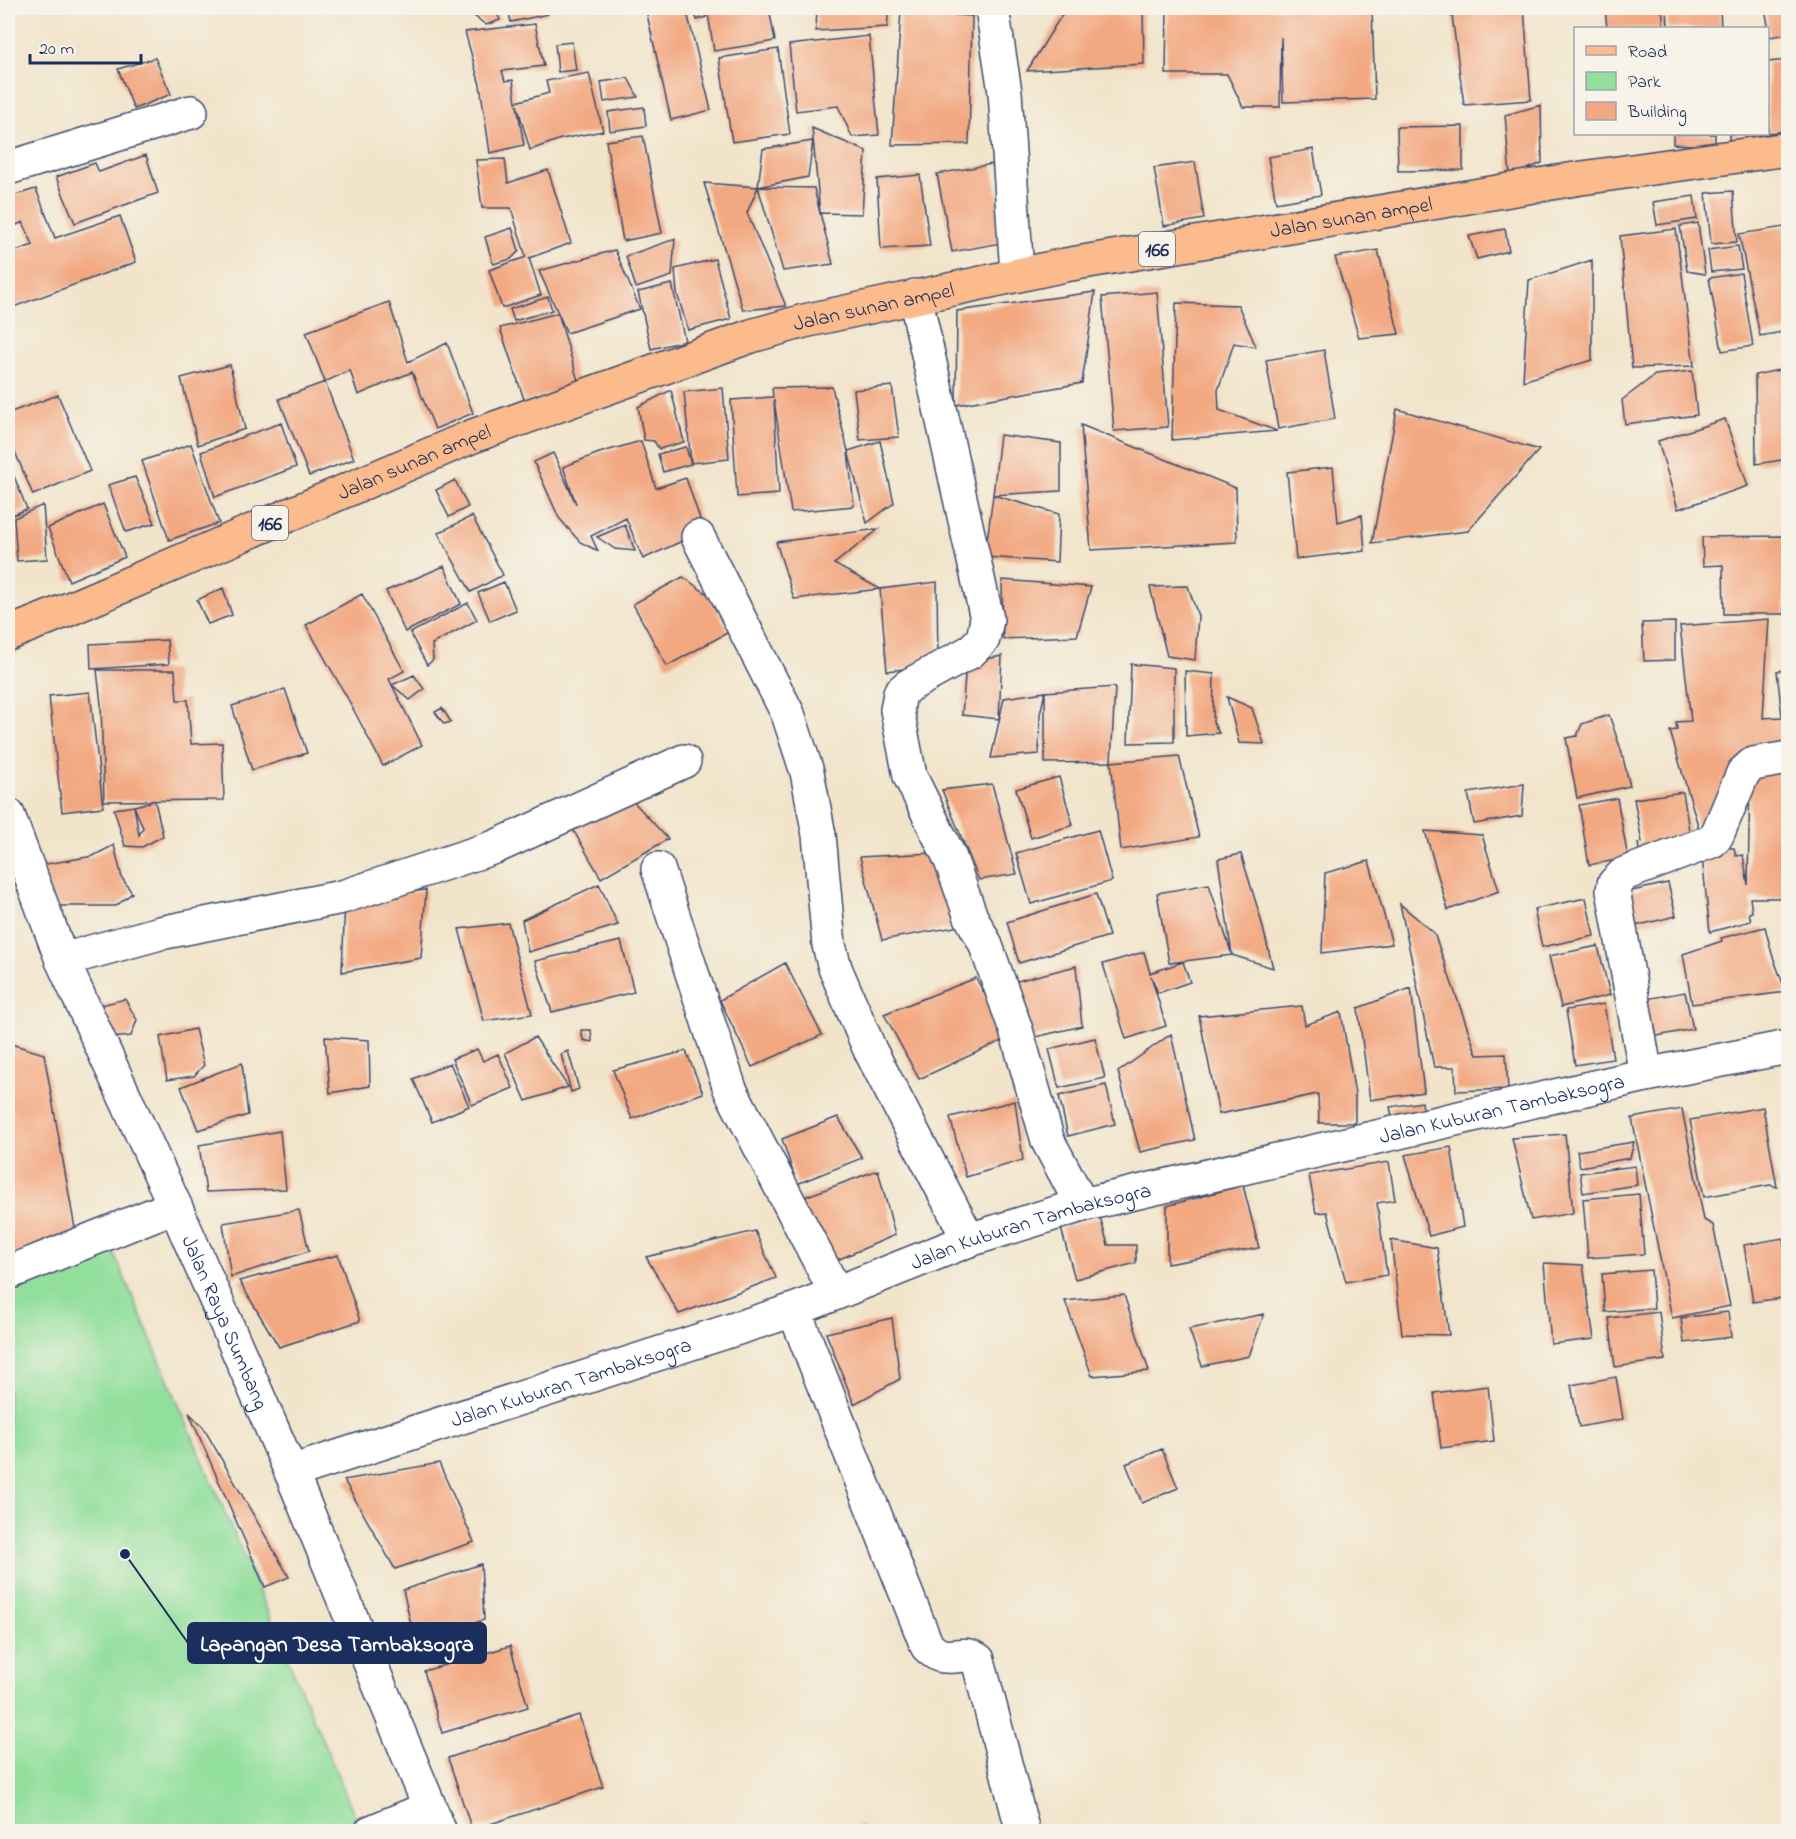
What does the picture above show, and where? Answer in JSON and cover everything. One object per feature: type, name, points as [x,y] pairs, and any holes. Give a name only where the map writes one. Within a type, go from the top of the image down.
[{"type":"main road","name":"Jalan sunan ampel","points":[[8,634],[473,436],[751,336],[814,319],[1017,274],[1575,179],[1788,149]]},
{"type":"street","points":[[992,8],[1005,92],[1017,274]]},
{"type":"street","points":[[8,168],[191,112]]},
{"type":"street","points":[[915,296],[987,619],[983,639],[970,652],[908,686],[900,693],[897,710],[910,776],[950,858],[971,917],[985,943],[1016,1030],[1048,1141],[1082,1205]]},
{"type":"street","points":[[698,537],[788,714],[807,772],[819,835],[829,945],[835,968],[870,1050],[969,1240]]},
{"type":"street","points":[[1646,1075],[1613,890],[1614,884],[1624,874],[1712,841],[1717,835],[1743,773],[1753,764],[1788,758]]},
{"type":"street","points":[[62,960],[160,933],[342,897],[495,847],[684,761]]},
{"type":"street","name":"Jalan Raya Sumbang","points":[[10,830],[62,960],[175,1206],[291,1472],[435,1820]]},
{"type":"street","points":[[658,869],[730,1089],[837,1293]]},
{"type":"street","name":"Jalan Kuburan Tambaksogra","points":[[291,1472],[794,1310],[969,1240],[1082,1205],[1646,1075],[1788,1047]]},
{"type":"street","points":[[8,1273],[175,1206]]},
{"type":"street","points":[[794,1310],[927,1646],[938,1655],[971,1655],[978,1660],[1023,1832]]},
{"type":"street","points":[[371,1832],[435,1820]]},
{"type":"green space","points":[[110,1244],[358,1823],[336,1832],[8,1832],[8,1285]]},
{"type":"building","points":[[472,8],[495,8],[500,20],[486,25],[469,12]]},
{"type":"building","points":[[508,8],[547,8],[548,14],[511,22]]},
{"type":"building","points":[[686,8],[711,110],[671,120],[646,10]]},
{"type":"building","points":[[693,8],[703,8],[706,17],[697,20]]},
{"type":"building","points":[[707,8],[769,8],[775,41],[714,51]]},
{"type":"building","points":[[817,8],[889,8],[887,27],[816,31]]},
{"type":"building","points":[[1066,8],[1143,8],[1144,64],[1027,71]]},
{"type":"building","points":[[1167,8],[1372,8],[1375,99],[1283,102],[1281,37],[1280,107],[1243,107],[1227,74],[1166,74]]},
{"type":"building","points":[[1451,8],[1524,8],[1531,100],[1464,105]]},
{"type":"building","points":[[1605,8],[1662,8],[1664,27],[1607,27]]},
{"type":"building","points":[[1667,8],[1720,8],[1721,27],[1668,27]]},
{"type":"building","points":[[1765,8],[1788,8],[1788,34],[1770,37]]},
{"type":"building","points":[[901,11],[972,16],[969,144],[892,145]]},
{"type":"building","points":[[535,24],[544,66],[502,71],[505,81],[513,80],[516,102],[549,93],[546,81],[589,73],[603,131],[561,139],[530,150],[517,105],[524,145],[490,153],[480,85],[465,32]]},
{"type":"building","points":[[869,36],[879,135],[852,137],[838,106],[796,111],[789,45]]},
{"type":"building","points":[[572,42],[576,70],[558,72],[555,44]]},
{"type":"building","points":[[778,49],[790,134],[732,142],[719,58]]},
{"type":"building","points":[[155,58],[171,94],[134,109],[118,69]]},
{"type":"building","points":[[1788,60],[1788,131],[1769,133],[1769,62]]},
{"type":"building","points":[[628,78],[638,97],[604,102],[601,82]]},
{"type":"building","points":[[1541,105],[1542,163],[1510,176],[1505,115]]},
{"type":"building","points":[[644,107],[646,126],[610,131],[608,112]]},
{"type":"building","points":[[1463,126],[1463,170],[1398,171],[1397,127]]},
{"type":"building","points":[[812,128],[866,151],[862,214],[820,213]]},
{"type":"building","points":[[1673,135],[1715,135],[1715,146],[1673,144]]},
{"type":"building","points":[[1729,135],[1768,135],[1765,145],[1730,149]]},
{"type":"building","points":[[643,136],[662,233],[623,241],[606,141]]},
{"type":"building","points":[[813,141],[808,177],[758,187],[763,149]]},
{"type":"building","points":[[1313,149],[1321,195],[1276,203],[1268,157]]},
{"type":"building","points":[[146,155],[158,193],[75,223],[56,177],[95,163],[99,172]]},
{"type":"building","points":[[505,159],[508,183],[548,170],[571,243],[529,258],[541,295],[502,308],[489,270],[526,257],[511,208],[482,208],[476,160]]},
{"type":"building","points":[[1195,162],[1204,219],[1164,226],[1154,168]]},
{"type":"building","points":[[992,164],[1007,242],[952,252],[937,174]]},
{"type":"building","points":[[920,175],[930,246],[881,249],[877,179]]},
{"type":"building","points":[[704,183],[758,187],[747,213],[786,306],[743,310]]},
{"type":"building","points":[[758,187],[814,188],[833,264],[783,271]]},
{"type":"building","points":[[36,189],[55,238],[120,216],[136,262],[8,309],[8,240],[13,252],[33,245],[23,222],[8,229],[8,197]]},
{"type":"building","points":[[1733,191],[1737,242],[1711,244],[1706,193]]},
{"type":"building","points":[[1694,196],[1697,219],[1657,225],[1653,202]]},
{"type":"building","points":[[1698,223],[1705,274],[1687,271],[1680,226]]},
{"type":"building","points":[[1784,227],[1788,262],[1788,331],[1760,336],[1739,234]]},
{"type":"building","points":[[512,228],[519,251],[511,259],[493,264],[485,237]]},
{"type":"building","points":[[1505,229],[1509,251],[1477,259],[1469,236]]},
{"type":"building","points":[[1676,229],[1694,366],[1632,368],[1620,236]]},
{"type":"building","points":[[675,239],[672,276],[636,288],[626,256]]},
{"type":"building","points":[[1738,246],[1742,269],[1711,272],[1708,250]]},
{"type":"building","points":[[615,250],[640,309],[567,333],[539,271]]},
{"type":"building","points":[[1378,250],[1399,334],[1359,338],[1335,257]]},
{"type":"building","points":[[715,259],[731,319],[688,330],[677,293],[675,269]]},
{"type":"building","points":[[1592,260],[1592,360],[1523,381],[1529,280]]},
{"type":"building","points":[[1741,273],[1753,346],[1722,351],[1709,278]]},
{"type":"building","points":[[672,284],[685,341],[651,349],[638,292]]},
{"type":"building","points":[[1095,292],[1082,383],[956,405],[957,311]]},
{"type":"building","points":[[1157,292],[1168,427],[1114,431],[1102,297]]},
{"type":"building","points":[[548,297],[552,310],[514,321],[510,309]]},
{"type":"building","points":[[389,302],[408,362],[447,343],[473,413],[435,429],[412,372],[358,395],[350,370],[325,382],[306,332]]},
{"type":"building","points":[[1176,303],[1238,305],[1256,347],[1234,343],[1218,390],[1219,410],[1277,431],[1172,440]]},
{"type":"building","points":[[558,313],[579,384],[525,402],[500,328]]},
{"type":"building","points":[[1324,350],[1335,419],[1278,429],[1266,360]]},
{"type":"building","points":[[230,365],[245,429],[198,445],[181,378]]},
{"type":"building","points":[[1788,368],[1788,459],[1756,464],[1755,375]]},
{"type":"building","points":[[1692,371],[1697,415],[1625,424],[1622,400],[1655,375]]},
{"type":"building","points":[[325,382],[354,459],[309,476],[279,399]]},
{"type":"building","points":[[892,386],[899,437],[860,440],[854,390]]},
{"type":"building","points":[[832,387],[848,451],[854,506],[791,512],[774,400],[779,494],[737,497],[731,400],[773,397],[772,388]]},
{"type":"building","points":[[723,388],[729,459],[691,463],[684,392]]},
{"type":"building","points":[[671,390],[684,442],[659,449],[654,441],[644,440],[638,407]]},
{"type":"building","points":[[58,395],[90,471],[33,495],[8,435],[8,413]]},
{"type":"building","points":[[1397,409],[1539,450],[1468,531],[1372,543]]},
{"type":"building","points":[[1725,419],[1748,486],[1678,509],[1658,441]]},
{"type":"building","points":[[281,423],[296,467],[215,497],[201,452]]},
{"type":"building","points":[[1081,425],[1236,488],[1237,542],[1091,550]]},
{"type":"building","points":[[1000,435],[1061,443],[1061,491],[993,495]]},
{"type":"building","points":[[641,441],[656,488],[686,478],[704,531],[643,559],[626,518],[591,536],[598,551],[580,542],[559,518],[534,462],[553,453],[576,504],[563,467],[599,453]]},
{"type":"building","points":[[880,441],[894,503],[867,523],[848,451]]},
{"type":"building","points":[[191,444],[219,523],[169,540],[142,461]]},
{"type":"building","points":[[686,447],[691,464],[663,472],[658,454]]},
{"type":"building","points":[[8,461],[27,509],[8,517]]},
{"type":"building","points":[[1333,467],[1338,522],[1362,515],[1365,551],[1296,559],[1287,472]]},
{"type":"building","points":[[135,477],[155,523],[126,532],[108,485]]},
{"type":"building","points":[[455,480],[468,507],[449,517],[436,490]]},
{"type":"building","points":[[993,495],[1059,514],[1057,562],[985,557]]},
{"type":"building","points":[[103,504],[125,557],[69,581],[48,528]]},
{"type":"building","points":[[43,505],[47,559],[17,561],[14,518]]},
{"type":"building","points":[[472,516],[503,575],[471,592],[438,533]]},
{"type":"building","points":[[625,525],[635,551],[615,549],[597,537]]},
{"type":"building","points":[[879,529],[834,564],[880,589],[794,599],[776,542]]},
{"type":"building","points":[[1784,536],[1784,614],[1724,614],[1723,565],[1703,566],[1702,537]]},
{"type":"building","points":[[444,566],[461,604],[405,632],[386,591]]},
{"type":"building","points":[[683,577],[710,596],[729,632],[667,666],[633,604]]},
{"type":"building","points":[[1002,580],[1091,587],[1077,636],[1003,639]]},
{"type":"building","points":[[504,582],[516,610],[490,621],[478,593]]},
{"type":"building","points":[[937,582],[938,665],[887,671],[880,589]]},
{"type":"building","points":[[1188,586],[1198,616],[1195,660],[1167,656],[1150,587]]},
{"type":"building","points":[[223,588],[232,615],[208,624],[197,600]]},
{"type":"building","points":[[362,594],[404,671],[389,679],[422,745],[383,766],[306,625]]},
{"type":"building","points":[[468,603],[477,620],[432,644],[433,660],[427,665],[410,633]]},
{"type":"building","points":[[1769,619],[1763,718],[1782,717],[1777,671],[1788,670],[1788,755],[1744,757],[1724,815],[1699,829],[1670,731],[1677,730],[1676,722],[1691,721],[1680,626]]},
{"type":"building","points":[[1675,622],[1675,660],[1644,661],[1642,623]]},
{"type":"building","points":[[167,640],[169,664],[91,669],[90,644]]},
{"type":"building","points":[[1002,656],[999,719],[962,715],[966,663]]},
{"type":"building","points":[[1131,664],[1174,668],[1174,742],[1128,743]]},
{"type":"building","points":[[97,670],[175,670],[177,700],[188,700],[191,744],[222,743],[224,800],[104,801],[101,704]]},
{"type":"building","points":[[1185,671],[1214,674],[1213,722],[1219,733],[1186,736]]},
{"type":"building","points":[[414,675],[424,689],[410,700],[392,685]]},
{"type":"building","points":[[1115,687],[1111,762],[1045,763],[1045,692]]},
{"type":"building","points":[[285,689],[307,753],[252,770],[232,706]]},
{"type":"building","points":[[90,692],[103,807],[62,812],[49,696]]},
{"type":"building","points":[[1045,692],[1040,714],[1039,754],[991,758],[1004,698]]},
{"type":"building","points":[[1227,697],[1252,708],[1264,744],[1239,743]]},
{"type":"building","points":[[442,708],[451,722],[444,724],[435,712]]},
{"type":"building","points":[[1609,715],[1630,786],[1577,798],[1566,738],[1577,736],[1582,724]]},
{"type":"building","points":[[1179,756],[1199,837],[1121,850],[1111,762]]},
{"type":"building","points":[[1788,764],[1786,898],[1750,898],[1751,921],[1710,932],[1701,848],[1734,848],[1736,856],[1743,855],[1748,885],[1750,776]]},
{"type":"building","points":[[1059,777],[1073,825],[1031,838],[1016,789]]},
{"type":"building","points":[[992,784],[1017,874],[979,880],[942,790]]},
{"type":"building","points":[[1524,784],[1522,816],[1474,824],[1468,793]]},
{"type":"building","points":[[1683,792],[1692,850],[1640,857],[1638,843],[1642,842],[1634,799]]},
{"type":"building","points":[[1617,798],[1628,858],[1589,865],[1579,805]]},
{"type":"building","points":[[632,800],[668,839],[601,878],[571,826]]},
{"type":"building","points":[[155,801],[163,836],[142,847],[125,846],[114,809]],"holes":[[[134,806],[143,828],[139,835]]]},
{"type":"building","points":[[1098,830],[1112,881],[1031,904],[1016,853]]},
{"type":"building","points":[[1425,831],[1482,835],[1499,891],[1448,910]]},
{"type":"building","points":[[114,845],[122,878],[132,893],[116,906],[56,906],[35,866],[93,856]]},
{"type":"building","points":[[933,853],[972,924],[882,940],[860,857]]},
{"type":"building","points":[[1241,854],[1273,968],[1232,955],[1218,859]]},
{"type":"building","points":[[1369,861],[1392,944],[1322,953],[1325,873]]},
{"type":"building","points":[[1668,883],[1676,916],[1627,928],[1619,894]]},
{"type":"building","points":[[599,884],[618,925],[528,952],[522,920]]},
{"type":"building","points":[[1209,884],[1232,955],[1169,963],[1157,893]]},
{"type":"building","points":[[426,890],[421,958],[342,972],[345,899]]},
{"type":"building","points":[[1096,894],[1109,936],[1019,963],[1007,922]]},
{"type":"building","points":[[1586,898],[1594,936],[1542,947],[1534,909]]},
{"type":"building","points":[[1400,904],[1434,933],[1477,1055],[1506,1054],[1508,1089],[1456,1091],[1455,1067],[1434,1067]]},
{"type":"building","points":[[508,923],[532,1014],[484,1021],[459,929]]},
{"type":"building","points":[[1765,927],[1786,992],[1692,1004],[1683,954],[1722,941],[1721,938]]},
{"type":"building","points":[[621,941],[634,992],[552,1012],[535,961]]},
{"type":"building","points":[[1598,946],[1610,995],[1561,1007],[1549,956]]},
{"type":"building","points":[[1144,952],[1150,973],[1183,962],[1190,982],[1158,993],[1151,976],[1166,1026],[1126,1039],[1103,964]]},
{"type":"building","points":[[785,963],[822,1035],[752,1067],[720,1000]]},
{"type":"building","points":[[1076,966],[1082,1026],[1027,1039],[1013,982]]},
{"type":"building","points":[[976,978],[1008,1038],[919,1079],[884,1014]]},
{"type":"building","points":[[1411,988],[1424,1092],[1370,1100],[1358,1008]]},
{"type":"building","points":[[1685,992],[1693,1029],[1647,1038],[1640,1000]]},
{"type":"building","points":[[125,999],[137,1020],[131,1036],[110,1038],[97,1006]]},
{"type":"building","points":[[1604,1004],[1613,1059],[1575,1065],[1566,1010]]},
{"type":"building","points":[[1302,1006],[1305,1025],[1341,1012],[1355,1094],[1355,1123],[1319,1123],[1318,1094],[1219,1114],[1199,1016]]},
{"type":"building","points":[[195,1029],[204,1065],[194,1076],[167,1080],[160,1037]]},
{"type":"building","points":[[581,1030],[591,1030],[592,1042],[583,1040]]},
{"type":"building","points":[[1171,1034],[1195,1140],[1140,1152],[1118,1072]]},
{"type":"building","points":[[325,1037],[369,1040],[370,1086],[330,1093]]},
{"type":"building","points":[[535,1037],[568,1087],[526,1101],[505,1053]]},
{"type":"building","points":[[1095,1038],[1105,1078],[1059,1088],[1049,1049]]},
{"type":"building","points":[[8,1043],[44,1054],[76,1234],[13,1258],[8,1202]]},
{"type":"building","points":[[477,1049],[483,1061],[498,1054],[513,1088],[472,1105],[452,1059]]},
{"type":"building","points":[[568,1051],[579,1089],[571,1092],[561,1054]]},
{"type":"building","points":[[686,1051],[703,1093],[632,1119],[613,1070]]},
{"type":"building","points":[[242,1063],[248,1115],[198,1130],[181,1087]]},
{"type":"building","points":[[450,1063],[469,1106],[432,1122],[413,1079]]},
{"type":"building","points":[[1106,1085],[1115,1124],[1068,1136],[1059,1096]]},
{"type":"building","points":[[1015,1101],[1023,1160],[966,1177],[950,1117]]},
{"type":"building","points":[[1422,1102],[1425,1123],[1395,1129],[1390,1107]]},
{"type":"building","points":[[1763,1107],[1777,1187],[1770,1185],[1704,1197],[1690,1120]]},
{"type":"building","points":[[1682,1109],[1704,1220],[1713,1225],[1730,1306],[1672,1318],[1632,1118]]},
{"type":"building","points":[[838,1117],[862,1158],[797,1184],[782,1139]]},
{"type":"building","points":[[280,1131],[286,1189],[206,1192],[199,1145]]},
{"type":"building","points":[[1565,1134],[1573,1213],[1531,1220],[1512,1138]]},
{"type":"building","points":[[1634,1142],[1630,1158],[1580,1167],[1577,1151]]},
{"type":"building","points":[[1451,1147],[1463,1227],[1429,1236],[1405,1155]]},
{"type":"building","points":[[1389,1162],[1395,1200],[1377,1203],[1387,1275],[1346,1282],[1327,1212],[1316,1213],[1309,1175]]},
{"type":"building","points":[[1635,1166],[1637,1185],[1583,1193],[1580,1173]]},
{"type":"building","points":[[878,1170],[895,1235],[828,1264],[799,1199]]},
{"type":"building","points":[[1243,1185],[1259,1248],[1167,1264],[1167,1206]]},
{"type":"building","points":[[1639,1194],[1644,1254],[1588,1258],[1583,1199]]},
{"type":"building","points":[[299,1210],[309,1251],[231,1277],[223,1223]]},
{"type":"building","points":[[1100,1217],[1108,1245],[1136,1245],[1136,1263],[1075,1279],[1061,1228]]},
{"type":"building","points":[[755,1231],[776,1278],[679,1314],[646,1257]]},
{"type":"building","points":[[1783,1238],[1788,1272],[1788,1297],[1753,1302],[1744,1245]]},
{"type":"building","points":[[1391,1240],[1437,1248],[1449,1335],[1402,1334]]},
{"type":"building","points":[[338,1255],[360,1321],[279,1347],[239,1281]]},
{"type":"building","points":[[1544,1263],[1583,1265],[1594,1339],[1551,1344]]},
{"type":"building","points":[[1651,1270],[1654,1308],[1605,1312],[1602,1274]]},
{"type":"building","points":[[1124,1295],[1149,1371],[1092,1376],[1065,1301]]},
{"type":"building","points":[[1659,1312],[1665,1360],[1615,1367],[1609,1318]]},
{"type":"building","points":[[1728,1312],[1731,1337],[1684,1343],[1681,1318]]},
{"type":"building","points":[[1264,1314],[1249,1356],[1202,1366],[1189,1329]]},
{"type":"building","points":[[892,1318],[900,1379],[854,1404],[826,1333]]},
{"type":"building","points":[[1616,1377],[1623,1419],[1579,1427],[1571,1385]]},
{"type":"building","points":[[1488,1386],[1494,1441],[1441,1448],[1434,1393]]},
{"type":"building","points":[[189,1413],[203,1427],[289,1577],[265,1587]]},
{"type":"building","points":[[1162,1449],[1178,1488],[1142,1503],[1126,1464]]},
{"type":"building","points":[[439,1463],[474,1542],[395,1569],[344,1480]]},
{"type":"building","points":[[481,1564],[484,1620],[415,1642],[403,1590]]},
{"type":"building","points":[[510,1646],[528,1707],[442,1733],[424,1671]]},
{"type":"building","points":[[579,1715],[603,1787],[472,1830],[448,1758]]},
{"type":"building","points":[[862,1825],[863,1832],[840,1832],[840,1831]]},
{"type":"place","name":"Lapangan Desa Tambaksogra","points":[[125,1554]]}]
